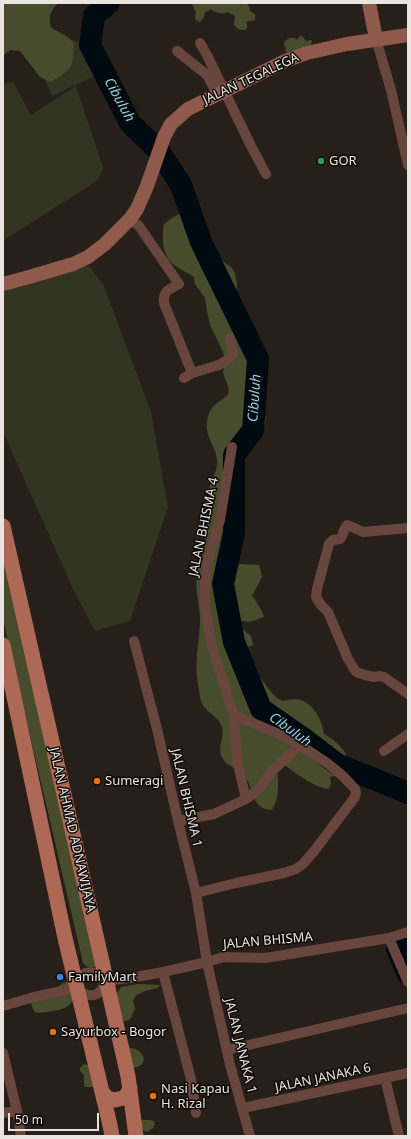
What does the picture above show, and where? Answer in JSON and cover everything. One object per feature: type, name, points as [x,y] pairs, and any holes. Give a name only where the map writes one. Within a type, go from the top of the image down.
[{"type":"main road","name":"JALAN AHMAD ADNAWIJAYA","points":[[3,526],[128,1076],[136,1136]]},
{"type":"main road","points":[[3,645],[76,988],[111,1131]]},
{"type":"main road","points":[[102,1093],[107,1098],[115,1100],[123,1098],[127,1095],[130,1088]]},
{"type":"main road","points":[[111,1131],[113,1118],[118,1114],[130,1115],[134,1119]]},
{"type":"street","points":[[369,3],[376,39],[391,90],[408,165]]},
{"type":"street","name":"JALAN TEGALEGA","points":[[3,284],[73,264],[88,257],[105,244],[138,209],[171,124],[188,109],[285,61],[307,53],[347,44],[408,35]]},
{"type":"street","points":[[200,43],[222,93],[266,174]]},
{"type":"street","points":[[177,51],[207,75],[222,93]]},
{"type":"street","points":[[130,219],[139,226],[179,284],[163,296],[166,310],[188,376],[219,365],[229,359],[232,353],[230,338]]},
{"type":"street","name":"JALAN BHISMA 4","points":[[232,447],[220,520],[209,556],[205,582],[205,603],[211,644],[234,715],[237,760],[246,799]]},
{"type":"street","points":[[408,528],[363,532],[347,525],[340,539],[333,540],[329,544],[316,597],[328,612],[348,659],[356,672],[374,677],[384,677],[408,694]]},
{"type":"street","name":"JALAN BHISMA 1","points":[[134,641],[157,729],[196,894],[207,962]]},
{"type":"street","points":[[196,894],[296,869],[303,864],[315,850],[356,797],[355,789],[343,776],[327,763],[300,745],[277,733],[234,715]]},
{"type":"street","points":[[384,750],[408,734]]},
{"type":"street","points":[[178,821],[214,814],[246,799],[259,789],[271,772],[300,745]]},
{"type":"street","name":"JALAN BHISMA","points":[[106,981],[163,972],[224,958],[264,958],[389,938],[408,932]]},
{"type":"street","points":[[389,938],[408,982]]},
{"type":"street","name":"JALAN JANAKA 1","points":[[207,962],[230,1065],[250,1136]]},
{"type":"street","points":[[163,972],[191,1079],[196,1113]]},
{"type":"street","points":[[85,973],[97,973],[103,976],[106,981],[100,992],[94,995],[81,993],[76,988],[77,982],[85,973]]},
{"type":"street","points":[[3,1006],[34,997],[76,988]]},
{"type":"street","points":[[227,1050],[408,1008]]},
{"type":"street","points":[[3,1053],[17,1111],[21,1136]]},
{"type":"street","name":"JALAN JANAKA 6","points":[[243,1108],[408,1073]]},
{"type":"street","points":[[385,1078],[399,1136]]},
{"type":"street","points":[[3,1113],[17,1111]]},
{"type":"green space","points":[[3,3],[46,32],[79,42],[95,76],[52,96],[29,44]]},
{"type":"green space","points":[[3,3],[58,3],[50,14],[51,28],[68,37],[74,43],[73,61],[70,67],[59,77],[50,82],[40,77],[20,51],[10,50],[3,56]]},
{"type":"green space","points":[[192,3],[240,3],[240,5],[242,3],[247,3],[250,11],[255,14],[255,20],[245,22],[247,23],[247,28],[245,30],[240,29],[234,24],[234,15],[228,12],[219,13],[210,9],[205,12],[204,17],[200,22],[195,18],[196,12]]},
{"type":"green space","points":[[302,36],[306,41],[312,40],[311,46],[293,53],[290,51],[288,53],[285,51],[286,48],[284,42],[289,38],[295,38],[297,40]]},
{"type":"green space","points":[[13,82],[31,115],[76,86],[103,168],[98,180],[3,241],[3,84]]},
{"type":"green space","points":[[189,210],[194,215],[199,228],[216,257],[231,267],[235,273],[237,299],[245,311],[248,331],[252,344],[262,363],[266,396],[263,409],[266,420],[262,431],[248,428],[235,442],[236,456],[227,503],[239,507],[234,519],[232,530],[222,540],[224,560],[231,560],[239,564],[259,565],[262,577],[252,596],[264,617],[249,622],[230,619],[251,636],[253,645],[246,648],[249,661],[272,693],[283,701],[294,699],[301,700],[312,707],[319,717],[324,734],[343,750],[348,760],[349,767],[349,774],[330,777],[331,783],[329,789],[311,783],[283,764],[278,768],[278,794],[272,810],[265,809],[257,803],[254,799],[249,783],[243,774],[223,759],[220,751],[223,731],[222,727],[219,721],[206,710],[203,705],[197,677],[200,617],[196,581],[211,513],[209,489],[217,466],[216,454],[207,431],[207,424],[208,417],[214,405],[229,393],[223,373],[225,359],[210,325],[205,298],[195,284],[194,277],[172,263],[164,248],[164,224]]},
{"type":"green space","points":[[88,265],[103,284],[151,412],[168,507],[130,621],[95,631],[74,591],[3,432],[3,289]]},
{"type":"green space","points":[[3,548],[97,966],[95,967],[88,967],[83,963],[3,619]]},
{"type":"green space","points":[[69,979],[73,997],[72,1002],[69,1005],[59,1010],[38,1013],[35,1012],[31,1001],[56,991],[60,985],[67,982]]},
{"type":"green space","points":[[138,984],[160,985],[158,988],[136,995],[133,1001],[135,1008],[131,1018],[125,1021],[122,1020],[117,993],[121,987]]},
{"type":"green space","points":[[128,1048],[136,1049],[142,1054],[144,1059],[140,1066],[132,1068]]},
{"type":"green space","points":[[84,1064],[88,1065],[95,1086],[85,1087],[84,1085],[84,1075],[80,1071],[80,1068]]},
{"type":"green space","points":[[143,1120],[154,1121],[155,1125],[147,1132],[144,1131],[139,1123]]},
{"type":"waterway","name":"Cibuluh","points":[[109,3],[94,16],[90,45],[130,123],[159,151],[181,185],[201,242],[258,359],[253,430],[234,455],[234,533],[223,584],[234,642],[261,709],[337,764],[408,793]]},
{"type":"waterway","name":"Cibuluh","points":[[408,941],[397,949],[408,974]]},
{"type":"place","name":"GOR","points":[[321,161]]},
{"type":"place","name":"Sumeragi","points":[[97,781]]},
{"type":"place","name":"FamilyMart","points":[[60,977]]},
{"type":"place","name":"Sayurbox - Bogor","points":[[53,1032]]},
{"type":"place","name":"Nasi Kapau H. Rizal","points":[[153,1096]]}]
